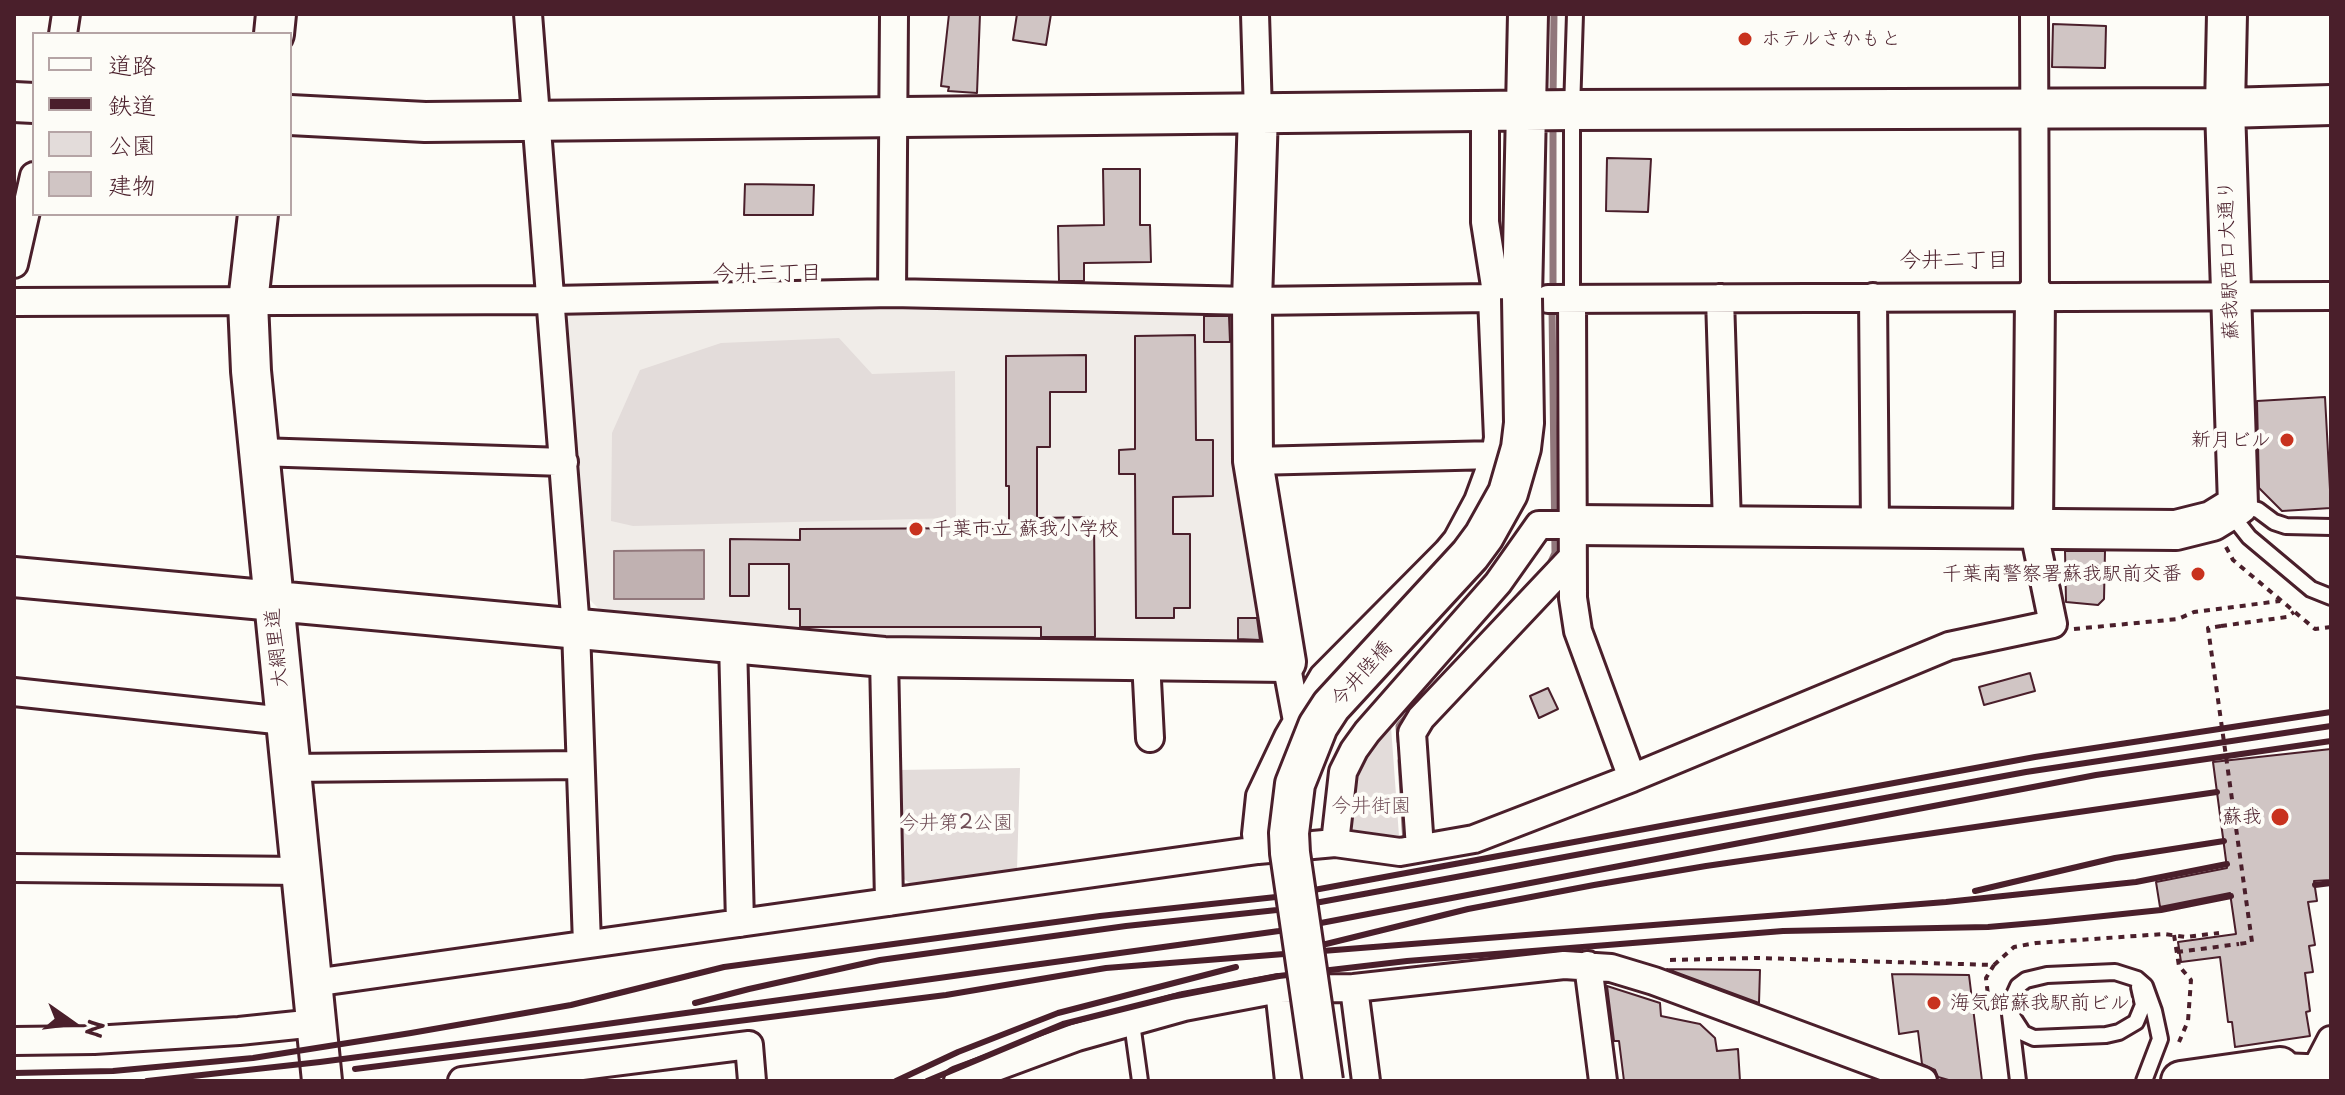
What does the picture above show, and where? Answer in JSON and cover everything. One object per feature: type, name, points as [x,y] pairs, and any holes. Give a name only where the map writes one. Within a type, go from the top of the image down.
[{"type":"street","points":[[528,14],[576,629],[587,944]]},
{"type":"street","points":[[892,293],[894,14]]},
{"type":"street","points":[[1255,14],[1258,113],[1252,301],[1253,461],[1297,721]]},
{"type":"street","name":"今井陸橋","points":[[1323,1081],[1290,853],[1295,784],[1318,726],[1331,706],[1484,536],[1508,493],[1518,460],[1540,299],[1527,111],[1528,14]]},
{"type":"street","points":[[313,983],[1258,850],[1335,843],[1400,852],[1474,839],[1632,778],[1949,646],[2053,624],[2033,527],[2034,14]]},
{"type":"street","name":"蘇我駅西口大通り","points":[[2227,14],[2229,521]]},
{"type":"street","points":[[292,115],[425,122],[2331,105]]},
{"type":"street","points":[[1485,112],[1485,222],[1495,286],[1540,299]]},
{"type":"street","points":[[14,264],[32,185]]},
{"type":"street","name":"大網里道","points":[[258,216],[248,302],[251,371],[322,1081]]},
{"type":"street","points":[[14,302],[552,300],[892,293],[1252,301],[2331,296]]},
{"type":"street","points":[[1873,297],[1875,525]]},
{"type":"street","points":[[1720,298],[1727,525]]},
{"type":"street","points":[[1258,850],[1257,814],[1270,790],[1297,721],[1323,677],[1457,540],[1478,501],[1495,455],[1498,417],[1540,299]]},
{"type":"street","points":[[1540,299],[1562,536],[1578,631],[1632,778]]},
{"type":"street","points":[[258,452],[564,462]]},
{"type":"street","points":[[1253,461],[1495,455]]},
{"type":"street","points":[[1335,843],[1335,791],[1354,750],[1409,681],[1498,583],[1562,536],[1727,525],[2176,530],[2212,521],[2229,521]]},
{"type":"street","points":[[1420,848],[1412,733],[1421,718],[1506,626],[1562,536]]},
{"type":"street","points":[[14,577],[884,657],[1286,662]]},
{"type":"street","points":[[1498,583],[1506,626]]},
{"type":"street","points":[[733,642],[740,923]]},
{"type":"street","points":[[884,657],[889,902]]},
{"type":"street","points":[[1146,661],[1150,738]]},
{"type":"street","points":[[1409,681],[1434,705]]},
{"type":"street","points":[[14,692],[285,721]]},
{"type":"street","points":[[290,768],[579,765]]},
{"type":"street","points":[[14,868],[301,871]]},
{"type":"street","points":[[1588,965],[1603,1081]]},
{"type":"street","points":[[958,1081],[988,1075],[1077,1037],[1184,1007],[1279,989],[1354,988],[1588,965],[1611,968],[1654,981],[1923,1081]]},
{"type":"street","points":[[1354,988],[1366,1081]]},
{"type":"street","points":[[1279,989],[1289,1081]]},
{"type":"street","points":[[14,1041],[94,1040],[316,1023]]},
{"type":"street","points":[[2179,1064],[2310,1068],[2331,1040]]},
{"type":"street","points":[[470,1081],[749,1045],[752,1081]]},
{"type":"lane","points":[[1540,299],[1572,110],[1575,14]]},
{"type":"lane","points":[[2229,521],[2258,510],[2274,522],[2286,526],[2331,527]]},
{"type":"lane","points":[[2229,521],[2238,523],[2249,537],[2311,589],[2331,597]]},
{"type":"lane","points":[[2018,1081],[2009,1006],[2018,986],[2026,980],[2047,975],[2115,972],[2137,979],[2145,986],[2150,998],[2160,1039],[2144,1081]]},
{"type":"lane","points":[[2009,1006],[2017,1026],[2034,1038],[2106,1035],[2129,1027],[2140,1015],[2142,993],[2137,979]]},
{"type":"lane","points":[[1132,1023],[1140,1081]]},
{"type":"path","points":[[2229,521],[2233,560],[2315,629],[2331,627]]},
{"type":"path","points":[[2233,560],[2241,549]]},
{"type":"path","points":[[2053,624],[2077,630],[2178,619],[2194,612],[2280,601]]},
{"type":"path","points":[[2177,952],[2252,942],[2208,628],[2287,617],[2294,612]]},
{"type":"path","points":[[1654,981],[1656,960],[1757,958],[1994,965],[2014,947],[2036,943],[2219,933]]},
{"type":"path","points":[[2174,935],[2179,966],[2191,980],[2188,1021],[2179,1064]]},
{"type":"shaded area","name":"千葉市立 蘇我小学校","points":[[1231,305],[1240,313],[1268,627],[1258,640],[864,637],[599,609],[587,597],[565,318],[569,306]]},
{"type":"shaded area","points":[[704,550],[704,599],[614,599],[614,551]]},
{"type":"green space","points":[[839,338],[872,374],[955,371],[956,518],[633,526],[611,521],[612,433],[640,370],[721,343]]},
{"type":"green space","name":"今井街園","points":[[1390,713],[1399,836],[1352,830],[1341,817],[1353,757]]},
{"type":"green space","name":"今井第2公園","points":[[1020,768],[1017,870],[911,884],[901,877],[898,770]]},
{"type":"building","points":[[949,14],[980,14],[977,93],[948,91],[949,87],[941,86]]},
{"type":"building","points":[[1017,14],[1051,14],[1046,45],[1013,40]]},
{"type":"building","points":[[2053,24],[2106,26],[2105,68],[2052,67]]},
{"type":"building","points":[[1607,158],[1651,159],[1648,212],[1606,211]]},
{"type":"building","points":[[1103,169],[1140,169],[1140,225],[1150,225],[1151,262],[1084,263],[1084,281],[1059,281],[1058,226],[1104,225]]},
{"type":"building","points":[[745,184],[814,185],[813,215],[744,215]]},
{"type":"building","points":[[1204,316],[1229,316],[1230,342],[1204,342]]},
{"type":"building","points":[[1195,335],[1196,440],[1213,440],[1213,496],[1173,497],[1173,534],[1190,534],[1190,608],[1174,608],[1174,618],[1136,618],[1135,474],[1119,474],[1119,450],[1135,449],[1135,336]]},
{"type":"building","points":[[1086,355],[1086,392],[1050,392],[1050,447],[1037,447],[1037,518],[1094,517],[1095,637],[1041,637],[1041,627],[800,627],[800,609],[789,609],[789,564],[749,564],[749,596],[730,596],[730,539],[800,540],[800,529],[1009,528],[1006,356]]},
{"type":"building","name":"新月ビル","points":[[2325,397],[2331,508],[2282,511],[2259,488],[2257,401]]},
{"type":"building","points":[[2065,551],[2105,551],[2104,599],[2098,605],[2066,602]]},
{"type":"building","points":[[1238,618],[1257,618],[1260,640],[1238,639]]},
{"type":"building","points":[[2030,673],[2035,691],[1984,705],[1979,687]]},
{"type":"building","points":[[1548,688],[1558,709],[1539,718],[1530,696]]},
{"type":"building","points":[[2331,749],[2331,880],[2314,881],[2317,901],[2308,902],[2315,945],[2309,946],[2313,972],[2305,973],[2310,1036],[2235,1047],[2232,1022],[2228,1022],[2220,957],[2181,962],[2178,942],[2236,934],[2230,893],[2160,907],[2156,882],[2227,868],[2213,762]]},
{"type":"building","points":[[1667,969],[1760,970],[1759,1003]]},
{"type":"building","name":"海気館蘇我駅前ビル","points":[[1892,974],[1969,975],[1982,1081],[1952,1081],[1938,1077],[1935,1070],[1922,1064],[1918,1031],[1899,1034]]},
{"type":"building","points":[[1607,986],[1660,1003],[1661,1016],[1700,1024],[1715,1038],[1717,1051],[1738,1049],[1740,1081],[1624,1081],[1619,1041],[1614,1041]]},
{"type":"waterway","points":[[1553,98],[1554,14]]},
{"type":"waterway","points":[[1553,122],[1553,294]]},
{"type":"waterway","points":[[1550,564],[1555,553],[1552,306]]},
{"type":"waterway","points":[[1400,741],[1399,726],[1410,713]]},
{"type":"waterway","points":[[1401,761],[1406,843]]},
{"type":"railway","points":[[14,1073],[113,1071],[253,1058],[571,1005],[724,967],[1100,916],[1276,897],[2035,757],[2331,712]]},
{"type":"railway","points":[[695,1003],[880,960],[1126,926],[1277,910],[2026,772],[2331,726]]},
{"type":"railway","points":[[147,1081],[534,1034],[1279,931],[2096,775],[2331,741]]},
{"type":"railway","points":[[1326,944],[1468,909],[1594,885],[2217,792]]},
{"type":"railway","points":[[1975,891],[2115,858],[2224,841]]},
{"type":"railway","points":[[355,1069],[946,995],[1106,968],[1946,902],[2136,882],[2227,864]]},
{"type":"railway","points":[[2315,885],[2331,883]]},
{"type":"railway","points":[[927,1081],[1063,1024],[1171,997],[1279,976],[1407,961],[1783,931],[1988,927],[2161,910],[2231,896]]},
{"type":"railway","points":[[896,1081],[958,1052],[1058,1013],[1236,967]]},
{"type":"place","name":"ホテルさかもと","points":[[1745,39]]},
{"type":"place","name":"新月ビル","points":[[2287,440]]},
{"type":"place","name":"千葉市立 蘇我小学校","points":[[916,529]]},
{"type":"place","name":"千葉南警察署蘇我駅前交番","points":[[2198,574]]},
{"type":"place","name":"蘇我","points":[[2280,817]]},
{"type":"place","name":"海気館蘇我駅前ビル","points":[[1934,1003]]},
{"type":"district","name":"今井二丁目","points":[[1954,261]]},
{"type":"district","name":"今井三丁目","points":[[767,274]]}]
